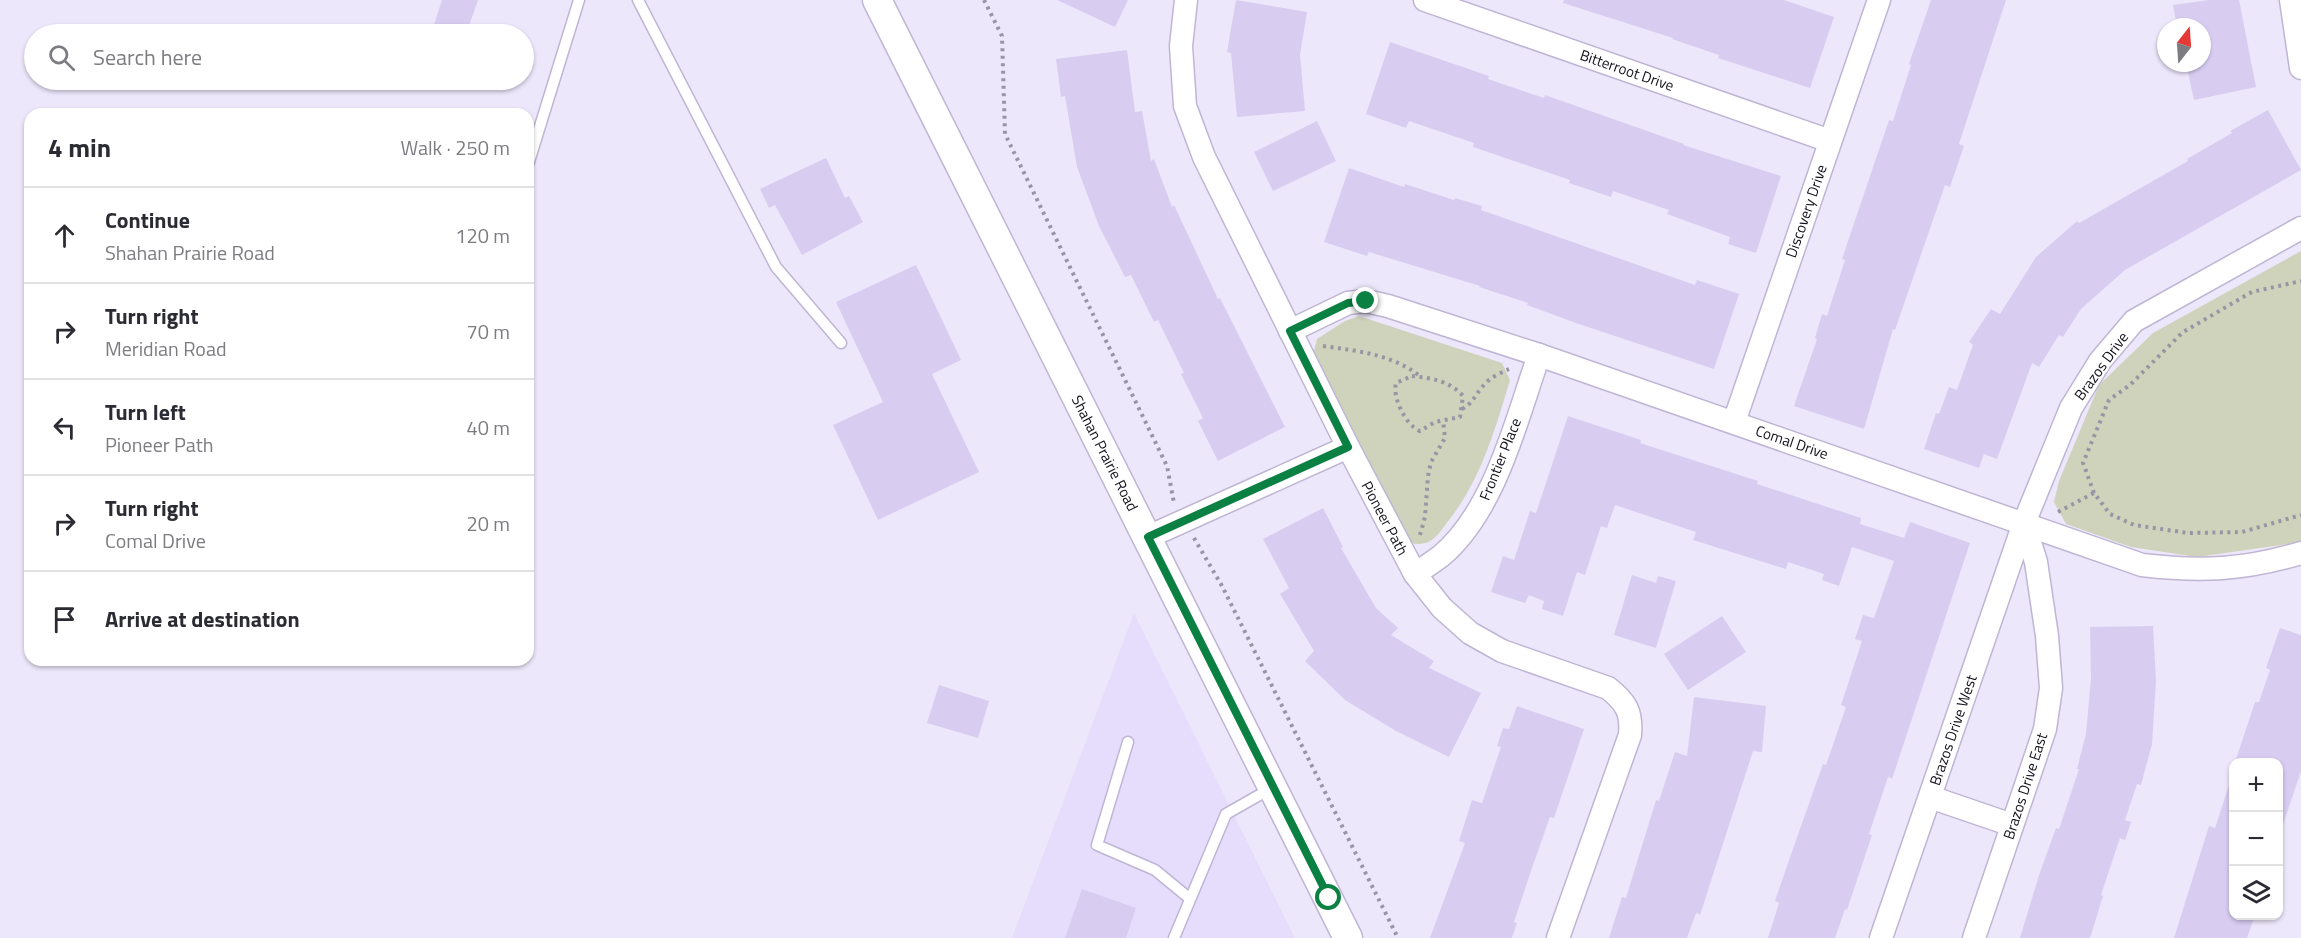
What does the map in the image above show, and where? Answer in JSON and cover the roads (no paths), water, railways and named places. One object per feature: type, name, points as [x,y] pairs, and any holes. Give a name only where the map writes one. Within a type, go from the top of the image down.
[{"type":"street","name":"Shahan Prairie Road","points":[[877,0],[1348,938]]},
{"type":"street","name":"Pioneer Path","points":[[1186,0],[1180,46],[1185,106],[1204,157],[1348,447],[1415,574],[1443,608],[1470,633],[1502,651],[1608,688],[1627,708],[1631,720],[1630,735],[1558,938]]},
{"type":"street","name":"Bitterroot Drive","points":[[1425,0],[1830,141]]},
{"type":"street","name":"Discovery Drive","points":[[1734,422],[1879,0]]},
{"type":"street","points":[[2291,0],[2301,68]]},
{"type":"street","name":"Brazos Drive","points":[[2024,523],[2071,408],[2100,362],[2134,321],[2301,228]]},
{"type":"street","name":"Comal Drive","points":[[1290,331],[1348,303],[1366,301],[1388,306],[1539,355],[2142,565],[2186,570],[2226,569],[2267,564],[2301,553]]},
{"type":"street","name":"Frontier Place","points":[[1415,574],[1443,555],[1470,524],[1483,502],[1496,476],[1539,355]]},
{"type":"street","points":[[1148,537],[1348,447]]},
{"type":"street","name":"Brazos Drive West","points":[[1881,938],[2024,523]]},
{"type":"street","name":"Brazos Drive East","points":[[1974,938],[2045,729],[2051,688],[2047,636],[2036,562],[2024,523]]},
{"type":"street","points":[[1930,797],[2012,825]]},
{"type":"lane","points":[[534,146],[579,0]]},
{"type":"lane","points":[[638,0],[776,267],[841,343]]},
{"type":"lane","points":[[1128,742],[1097,845],[1155,870],[1189,898]]},
{"type":"lane","points":[[1174,938],[1226,814],[1273,787]]}]
